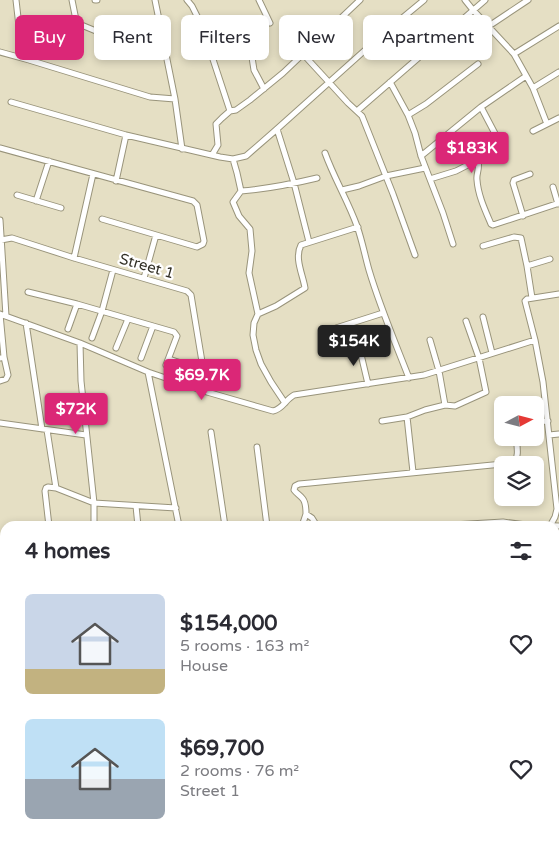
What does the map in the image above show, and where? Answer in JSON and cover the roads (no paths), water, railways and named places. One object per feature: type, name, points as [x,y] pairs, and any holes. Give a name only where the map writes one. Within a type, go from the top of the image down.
[{"type":"street","points":[[16,0],[18,15]]},
{"type":"street","points":[[72,0],[76,20],[79,24],[94,30]]},
{"type":"street","points":[[155,0],[158,15]]},
{"type":"street","points":[[187,0],[202,26],[230,111]]},
{"type":"street","points":[[259,0],[270,23]]},
{"type":"street","points":[[344,15],[360,0]]},
{"type":"street","points":[[11,102],[126,135],[233,160],[246,156],[382,34],[424,0]]},
{"type":"street","points":[[465,0],[478,15]]},
{"type":"street","points":[[357,111],[485,0]]},
{"type":"street","points":[[492,24],[528,0]]},
{"type":"street","points":[[514,54],[559,26]]},
{"type":"street","points":[[492,29],[514,54],[533,88],[547,124]]},
{"type":"street","points":[[0,52],[15,56]]},
{"type":"street","points":[[30,60],[150,97],[175,99]]},
{"type":"street","points":[[167,60],[182,149]]},
{"type":"street","points":[[252,60],[254,70],[264,89]]},
{"type":"street","points":[[212,155],[218,145],[216,124],[230,111],[241,107],[264,89],[296,60]]},
{"type":"street","points":[[308,60],[362,116],[394,194],[415,255]]},
{"type":"street","points":[[408,115],[426,104],[478,64]]},
{"type":"street","points":[[533,88],[559,72]]},
{"type":"street","points":[[421,156],[481,107],[526,76]]},
{"type":"street","points":[[390,82],[408,115],[453,244]]},
{"type":"street","points":[[430,178],[456,171],[501,147],[481,107]]},
{"type":"street","points":[[532,132],[559,118]]},
{"type":"street","points":[[277,129],[294,182],[309,242]]},
{"type":"street","points":[[116,181],[126,135]]},
{"type":"street","points":[[0,148],[116,181],[192,200],[197,204],[204,240],[201,246],[197,247],[102,219]]},
{"type":"street","points":[[325,153],[358,227],[383,313],[409,378]]},
{"type":"street","points":[[233,160],[240,191],[233,202],[239,216],[250,229],[252,251],[249,273],[258,314],[254,323],[253,334],[256,350],[264,370],[285,403]]},
{"type":"street","points":[[478,160],[479,166],[476,178],[491,224],[494,225],[558,204],[553,187]]},
{"type":"street","points":[[36,201],[49,161]]},
{"type":"street","points":[[342,190],[386,176],[425,168]]},
{"type":"street","points":[[74,258],[93,174]]},
{"type":"street","points":[[523,216],[513,183],[514,180],[530,174]]},
{"type":"street","points":[[240,191],[317,178]]},
{"type":"street","points":[[17,195],[61,208]]},
{"type":"street","points":[[0,220],[2,240],[2,358],[8,375],[0,381]]},
{"type":"street","points":[[258,314],[276,306],[305,288],[298,258],[301,245],[358,227]]},
{"type":"street","points":[[144,278],[156,235]]},
{"type":"street","points":[[483,246],[519,236],[527,266],[532,298]]},
{"type":"street","name":"Street 1","points":[[2,240],[12,238],[113,270],[186,290],[189,293],[207,392]]},
{"type":"street","points":[[527,266],[550,258]]},
{"type":"street","points":[[92,338],[102,311],[113,270]]},
{"type":"street","points":[[28,292],[77,304],[176,333],[177,336],[167,362],[193,367]]},
{"type":"street","points":[[553,521],[557,509],[548,421],[535,340],[525,301],[527,299],[559,294]]},
{"type":"street","points":[[68,329],[77,304]]},
{"type":"street","points":[[336,328],[383,313]]},
{"type":"street","points":[[2,314],[80,343],[148,372],[207,392],[273,411],[278,410],[294,395],[417,377],[535,340]]},
{"type":"street","points":[[483,317],[492,353]]},
{"type":"street","points":[[116,348],[128,319]]},
{"type":"street","points":[[382,421],[407,417],[445,405],[455,406],[486,392],[479,358],[466,321]]},
{"type":"street","points":[[26,323],[56,488]]},
{"type":"street","points":[[140,358],[153,326]]},
{"type":"street","points":[[430,340],[439,371],[445,405]]},
{"type":"street","points":[[80,343],[81,381],[94,503],[94,521]]},
{"type":"street","points":[[359,346],[368,384]]},
{"type":"street","points":[[148,372],[178,521]]},
{"type":"street","points":[[407,417],[413,472]]},
{"type":"street","points":[[544,421],[548,421]]},
{"type":"street","points":[[0,424],[86,435]]},
{"type":"street","points":[[211,432],[224,521]]},
{"type":"street","points":[[549,435],[559,434]]},
{"type":"street","points":[[304,521],[306,514],[305,505],[302,498],[294,490],[295,486],[299,484],[512,463],[517,458],[516,446]]},
{"type":"street","points":[[256,447],[266,521]]},
{"type":"street","points":[[48,521],[45,491],[48,487],[56,488],[94,503],[176,508]]},
{"type":"street","points":[[136,506],[138,521]]},
{"type":"street","points":[[306,514],[314,521]]}]
